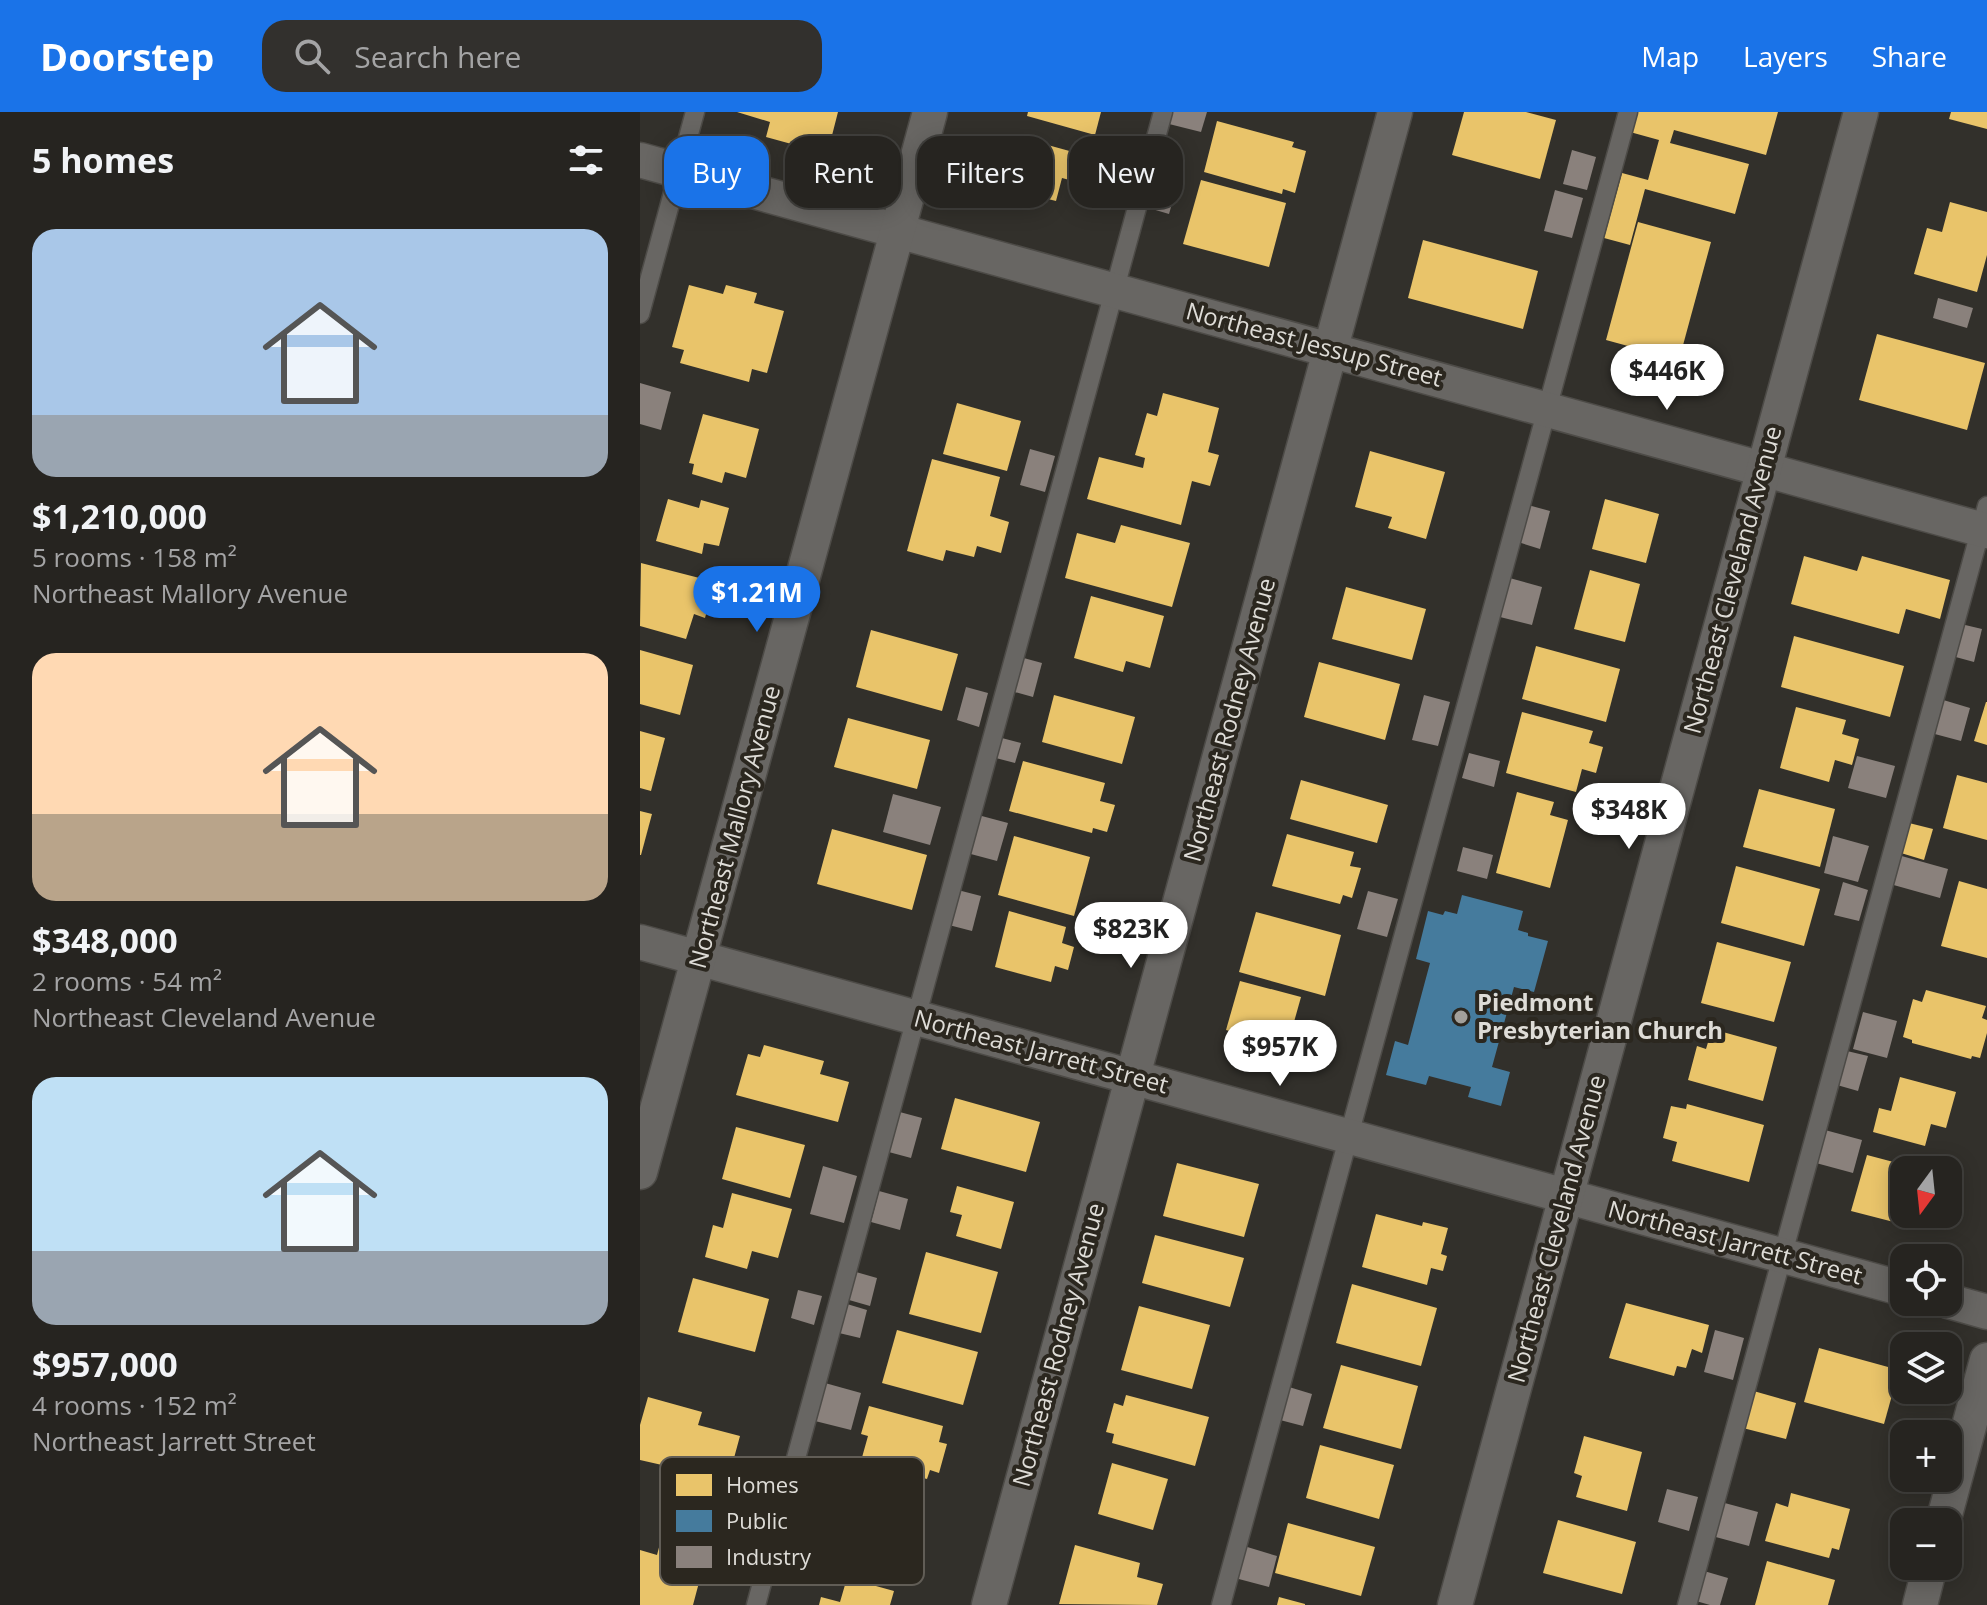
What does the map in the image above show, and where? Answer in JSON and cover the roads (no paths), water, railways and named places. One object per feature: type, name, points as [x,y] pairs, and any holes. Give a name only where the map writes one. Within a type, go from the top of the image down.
[{"type":"street","name":"Northeast Mallory Avenue","points":[[640,1172],[930,112]]},
{"type":"street","name":"Northeast Rodney Avenue","points":[[989,1605],[1395,112]]},
{"type":"street","name":"Northeast Cleveland Avenue","points":[[1455,1605],[1861,112]]},
{"type":"street","name":"Northeast Jessup Street","points":[[640,160],[664,167]]},
{"type":"street","name":"Northeast Jessup Street","points":[[769,196],[1763,469],[1985,522]]},
{"type":"street","name":"Northeast Jarrett Street","points":[[640,942],[1890,1285]]},
{"type":"street","points":[[1962,1305],[1987,1312]]},
{"type":"street","points":[[1947,1508],[1987,1360]]},
{"type":"street","points":[[1920,1605],[1926,1580]]},
{"type":"lane","points":[[688,136],[695,112]]},
{"type":"lane","points":[[796,1457],[1163,112]]},
{"type":"lane","points":[[1221,1605],[1628,112]]},
{"type":"lane","points":[[640,314],[669,208]]},
{"type":"lane","points":[[1687,1605],[1985,522]]},
{"type":"lane","points":[[756,1605],[761,1585]]},
{"type":"place","name":"Piedmont Presbyterian Church","points":[[1461,1017]]}]
